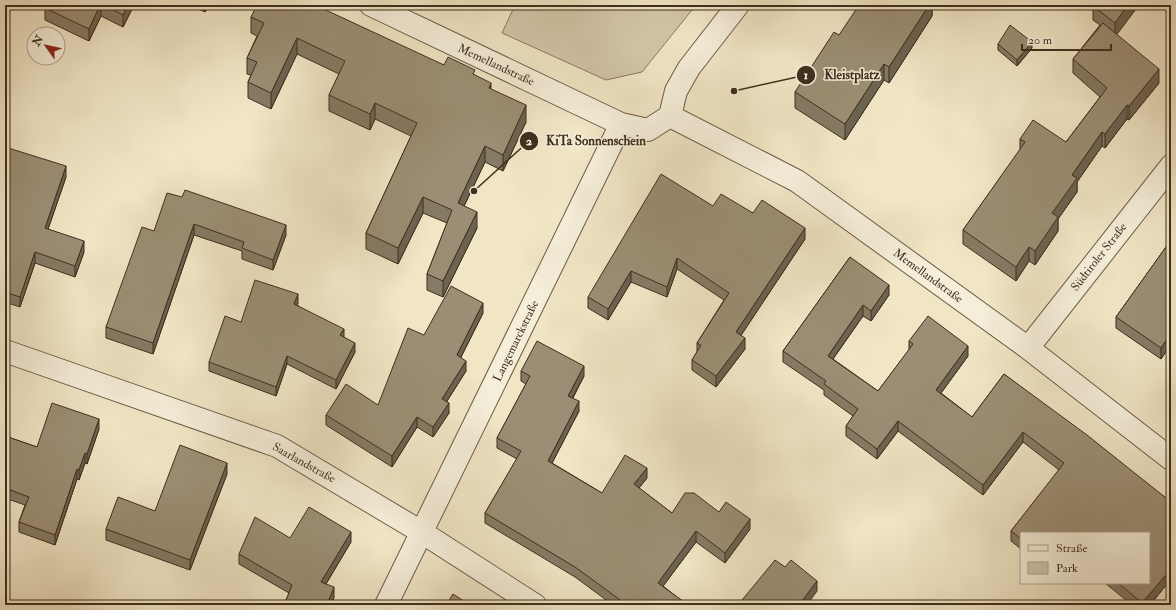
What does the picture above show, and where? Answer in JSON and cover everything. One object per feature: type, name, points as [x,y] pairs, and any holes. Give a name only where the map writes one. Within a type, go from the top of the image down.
[{"type":"street","name":"Memellandstraße","points":[[371,5],[621,124]]},
{"type":"street","points":[[621,124],[648,130],[670,116],[676,91],[689,68],[738,5]]},
{"type":"street","name":"Memellandstraße","points":[[670,116],[796,181],[1028,348],[1171,459]]},
{"type":"street","name":"Langemarckstraße","points":[[386,605],[423,533],[621,124]]},
{"type":"street","name":"Südtiroler Straße","points":[[1028,348],[1171,166]]},
{"type":"street","name":"Saarlandstraße","points":[[5,351],[277,446],[423,533],[535,605]]},
{"type":"green space","points":[[515,5],[696,5],[642,72],[606,80],[502,33]]},
{"type":"building","points":[[46,5],[100,5],[89,29],[45,8]]},
{"type":"building","points":[[104,5],[128,5],[123,15]]},
{"type":"building","points":[[257,5],[315,5],[444,65],[448,57],[475,70],[473,74],[491,83],[489,88],[526,105],[503,155],[485,146],[458,203],[477,212],[443,281],[427,274],[452,210],[423,197],[398,248],[366,233],[417,123],[375,103],[370,114],[329,95],[345,61],[297,38],[271,93],[248,82],[257,62],[247,58],[264,23],[251,17]]},
{"type":"building","points":[[859,5],[929,5],[889,67],[884,64],[845,124],[795,92],[834,32],[839,35]]},
{"type":"building","points":[[1128,5],[1115,23],[1093,6]]},
{"type":"building","points":[[1103,23],[1159,69],[1129,106],[1127,105],[1105,134],[1102,132],[1072,175],[1077,178],[1052,213],[1058,217],[1035,251],[1029,247],[1016,267],[963,230],[1025,142],[1020,139],[1033,120],[1066,142],[1107,88],[1073,59]]},
{"type":"building","points":[[1010,25],[1032,42],[1017,60],[998,44]]},
{"type":"building","points":[[5,147],[66,166],[45,228],[84,241],[75,266],[35,252],[20,297],[5,292]]},
{"type":"building","points":[[661,174],[713,206],[721,194],[753,213],[762,200],[805,228],[736,332],[745,338],[716,376],[692,360],[701,345],[697,343],[729,293],[677,258],[667,287],[631,271],[608,309],[588,297]]},
{"type":"building","points":[[185,190],[286,225],[273,260],[242,248],[244,242],[194,224],[153,343],[106,327],[142,227],[154,231],[167,193],[182,197]]},
{"type":"building","points":[[1171,240],[1171,333],[1161,348],[1116,317]]},
{"type":"building","points":[[850,257],[889,285],[871,311],[863,305],[828,356],[878,391],[913,344],[909,341],[928,316],[968,346],[936,390],[972,417],[1004,374],[1087,435],[1171,502],[1171,569],[1142,603],[1119,584],[1150,584],[1150,532],[1020,532],[1020,538],[1011,531],[1064,463],[1023,432],[983,485],[898,421],[877,449],[846,426],[858,409],[824,384],[826,381],[783,351]]},
{"type":"building","points":[[255,280],[298,294],[294,304],[344,329],[340,335],[355,343],[336,380],[287,356],[276,387],[209,362],[225,316],[241,322]]},
{"type":"building","points":[[451,286],[483,303],[457,355],[466,361],[442,399],[449,403],[433,427],[417,417],[392,456],[326,415],[346,384],[378,405],[408,328],[424,335]]},
{"type":"building","points":[[537,341],[584,366],[568,396],[579,401],[548,461],[602,493],[625,455],[647,468],[634,484],[672,513],[685,493],[694,493],[719,512],[726,502],[750,519],[725,553],[696,531],[658,583],[687,604],[686,605],[627,605],[575,567],[485,513],[521,451],[497,438],[530,376],[521,371]]},
{"type":"building","points":[[52,403],[99,419],[87,454],[85,453],[79,470],[77,469],[55,535],[19,522],[29,497],[5,488],[5,436],[37,447]]},
{"type":"building","points":[[180,445],[227,463],[190,560],[106,529],[118,497],[155,511]]},
{"type":"building","points":[[309,507],[351,532],[321,582],[334,587],[327,605],[284,605],[292,585],[239,554],[255,517],[290,538]]},
{"type":"building","points":[[775,560],[785,567],[791,560],[817,581],[799,605],[738,605]]},
{"type":"building","points":[[453,594],[470,605],[446,605]]},
{"type":"place","name":"Kleistplatz","points":[[734,91]]},
{"type":"place","name":"KiTa Sonnenschein","points":[[474,191]]}]
